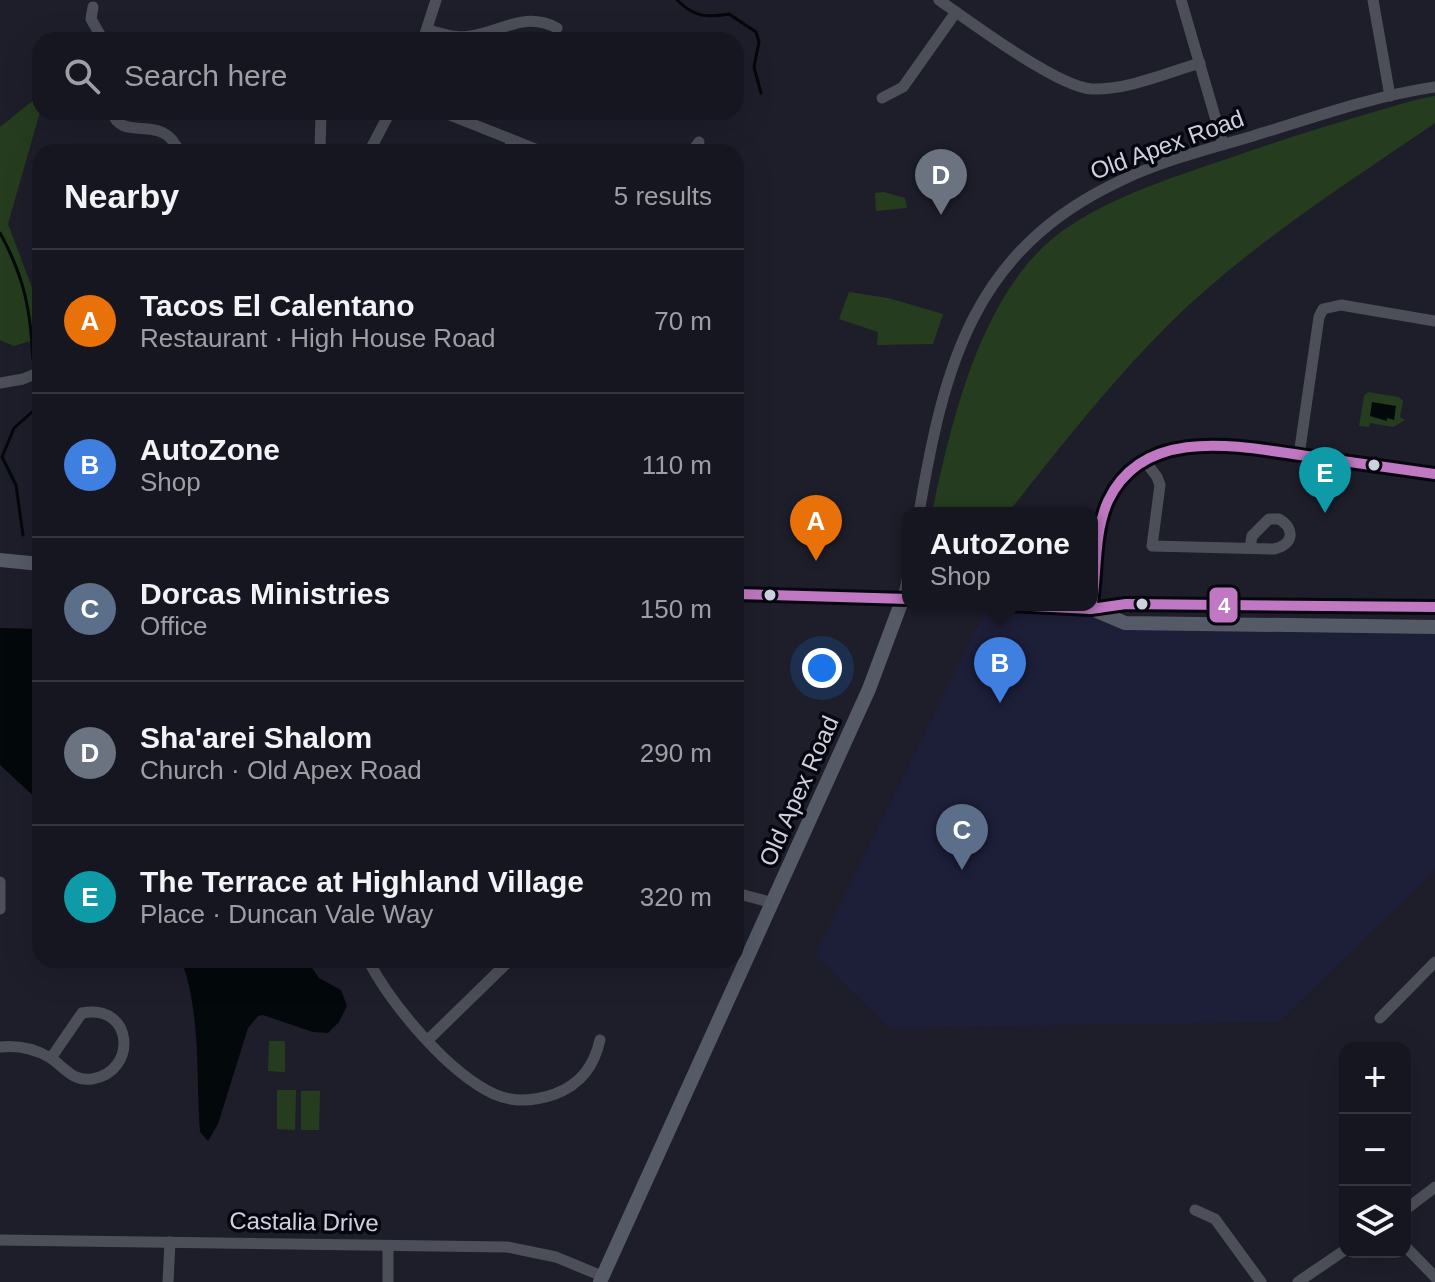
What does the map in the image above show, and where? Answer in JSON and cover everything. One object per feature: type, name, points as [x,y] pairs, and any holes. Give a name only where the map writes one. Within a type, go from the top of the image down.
[{"type":"main road","points":[[0,560],[32,563]]},
{"type":"main road","points":[[744,594],[902,598]]},
{"type":"main road","points":[[1098,608],[1126,604],[1435,607]]},
{"type":"main road","name":"Old Apex Road","points":[[744,966],[869,689],[902,606]]},
{"type":"main road","points":[[1096,611],[1125,623],[1435,627]]},
{"type":"main road","name":"Old Apex Road","points":[[601,1279],[743,968]]},
{"type":"street","points":[[426,32],[436,0]]},
{"type":"street","points":[[939,0],[1018,53],[1082,88],[1116,86],[1200,63]]},
{"type":"street","points":[[1181,0],[1223,144]]},
{"type":"street","points":[[1373,0],[1390,96]]},
{"type":"street","points":[[93,7],[91,19],[98,32]]},
{"type":"street","points":[[882,98],[903,87],[956,12]]},
{"type":"street","points":[[483,32],[539,20],[557,28]]},
{"type":"street","name":"Old Apex Road","points":[[920,507],[950,374],[973,316],[1007,264],[1044,227],[1078,203],[1122,180],[1223,144],[1390,96],[1435,87]]},
{"type":"street","points":[[117,120],[126,127],[151,127],[176,144]]},
{"type":"street","points":[[320,144],[321,120]]},
{"type":"street","points":[[373,144],[386,120]]},
{"type":"street","points":[[462,120],[522,144]]},
{"type":"street","points":[[511,144],[512,140]]},
{"type":"street","points":[[1299,455],[1319,317],[1323,309],[1341,305],[1435,321]]},
{"type":"street","points":[[0,383],[32,375]]},
{"type":"street","points":[[1098,543],[1106,505],[1125,477],[1145,461],[1171,449],[1206,444],[1435,474]]},
{"type":"street","points":[[1145,461],[1160,485],[1152,546],[1250,548]]},
{"type":"street","points":[[0,882],[0,909]]},
{"type":"street","points":[[744,895],[773,903]]},
{"type":"street","points":[[1380,1018],[1435,962]]},
{"type":"street","points":[[373,968],[399,1009],[428,1040],[480,1086],[495,1095],[522,1101],[550,1096],[569,1087],[595,1062],[600,1040]]},
{"type":"street","points":[[428,1040],[502,968]]},
{"type":"street","points":[[0,1047],[22,1047],[51,1058],[78,1079],[91,1079],[111,1073],[121,1056],[124,1045],[120,1027],[102,1012],[82,1013],[51,1058]]},
{"type":"street","points":[[1411,1205],[1435,1187]]},
{"type":"street","points":[[1195,1210],[1215,1219],[1261,1282]]},
{"type":"street","name":"Castalia Drive","points":[[0,1240],[519,1249],[556,1257],[601,1279]]},
{"type":"street","points":[[168,1282],[170,1242]]},
{"type":"street","points":[[388,1246],[388,1282]]},
{"type":"street","points":[[1411,1252],[1435,1277]]},
{"type":"street","points":[[1298,1282],[1339,1254]]},
{"type":"shaded area","points":[[1372,402],[1396,406],[1394,420],[1370,416]]},
{"type":"shaded area","points":[[985,611],[1096,611],[1125,623],[1435,627],[1435,870],[1279,1022],[889,1028],[815,955]]},
{"type":"shaded area","points":[[0,628],[32,629],[32,795],[0,765]]},
{"type":"shaded area","points":[[184,968],[312,968],[319,978],[341,990],[347,1006],[339,1022],[328,1033],[313,1032],[258,1016],[248,1028],[218,1124],[208,1141],[200,1132],[195,1022]]},
{"type":"green space","points":[[1435,96],[1435,123],[1264,243],[1199,296],[1147,346],[1013,507],[933,507],[950,436],[976,354],[1015,280],[1041,250],[1091,213],[1155,184],[1310,131]]},
{"type":"green space","points":[[32,101],[32,120],[38,120],[8,224],[32,288],[32,340],[14,346],[0,340],[0,127]]},
{"type":"green space","points":[[884,192],[905,198],[907,208],[876,211],[875,193]]},
{"type":"green space","points":[[849,292],[888,298],[943,314],[933,344],[877,345],[878,332],[839,319]]},
{"type":"green space","points":[[1368,392],[1399,397],[1403,401],[1400,417],[1405,420],[1393,427],[1370,423],[1369,427],[1359,426],[1364,396]]},
{"type":"green space","points":[[269,1041],[285,1041],[285,1072],[268,1071]]},
{"type":"green space","points":[[277,1090],[296,1090],[295,1130],[277,1129]]},
{"type":"green space","points":[[301,1091],[320,1091],[319,1130],[301,1130]]},
{"type":"waterway","points":[[677,0],[701,15],[729,14],[756,32],[759,42],[754,67],[761,93]]},
{"type":"waterway","points":[[0,233],[25,294],[32,349]]},
{"type":"waterway","points":[[23,535],[16,485],[2,457],[14,428],[32,412]]},
{"type":"transit line","name":"4","points":[[1098,538],[1108,501],[1124,477],[1145,460],[1170,451],[1197,446],[1254,448],[1435,474]]},
{"type":"transit line","name":"4","points":[[744,594],[902,599]]},
{"type":"transit line","name":"4","points":[[1098,608],[1126,604],[1435,607]]},
{"type":"place","name":"Sha'arei Shalom","points":[[941,215]]},
{"type":"place","name":"The Terrace at Highland Village","points":[[1325,513]]},
{"type":"place","name":"Tacos El Calentano","points":[[816,561]]},
{"type":"place","name":"AutoZone","points":[[1000,703]]},
{"type":"place","name":"Dorcas Ministries","points":[[962,870]]}]
